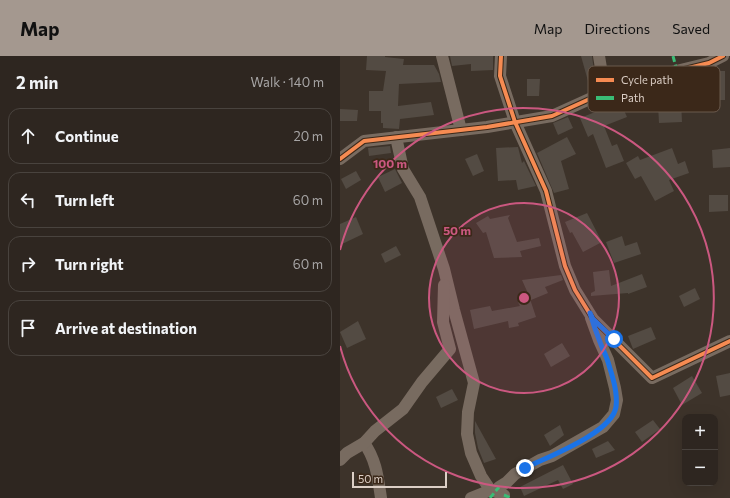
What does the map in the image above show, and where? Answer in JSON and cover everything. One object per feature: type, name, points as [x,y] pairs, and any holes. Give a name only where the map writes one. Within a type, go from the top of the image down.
[{"type":"street","points":[[442,56],[461,130]]},
{"type":"street","points":[[501,56],[500,76],[515,122],[546,191],[565,266],[575,290],[593,319],[652,378],[730,341]]},
{"type":"street","points":[[599,56],[601,66]]},
{"type":"street","points":[[697,66],[709,63],[723,56]]},
{"type":"street","points":[[340,159],[364,141],[461,130],[552,116],[588,100]]},
{"type":"street","points":[[396,137],[404,169],[420,197],[444,269],[474,383],[468,412],[467,434],[471,453],[481,476],[498,491]]},
{"type":"street","points":[[340,460],[347,453],[364,443],[375,431],[403,409],[422,382],[450,349],[443,322],[444,269]]},
{"type":"street","points":[[471,498],[498,491],[515,474],[540,460],[552,456],[603,427],[614,414],[616,400],[615,388],[608,360],[597,335],[590,313]]},
{"type":"street","points":[[364,443],[370,451],[378,472],[381,498]]},
{"type":"building","points":[[367,56],[385,56],[404,59],[403,65],[434,65],[441,82],[399,84],[398,106],[431,102],[434,115],[400,119],[399,129],[383,128],[383,123],[381,123],[381,111],[369,111],[369,91],[383,91],[386,71],[366,70]]},
{"type":"building","points":[[450,56],[493,56],[493,70],[471,71],[471,64],[452,66]]},
{"type":"building","points":[[581,56],[592,56],[593,66],[588,66],[588,81]]},
{"type":"building","points":[[720,71],[725,71],[725,100],[720,100]]},
{"type":"building","points":[[527,79],[540,79],[539,96],[527,96]]},
{"type":"building","points":[[340,109],[358,110],[357,121],[340,121]]},
{"type":"building","points":[[595,112],[625,112],[627,117],[604,126],[612,146],[617,144],[624,161],[606,168],[593,134],[588,137],[580,118]]},
{"type":"building","points":[[658,112],[682,112],[682,122],[659,123]]},
{"type":"building","points":[[568,117],[573,128],[558,135],[553,123]]},
{"type":"building","points":[[567,137],[576,154],[561,161],[569,189],[554,193],[537,153]]},
{"type":"building","points":[[390,146],[391,153],[369,156],[368,148]]},
{"type":"building","points":[[518,147],[522,163],[524,161],[536,186],[518,190],[516,180],[498,181],[496,148]]},
{"type":"building","points":[[672,148],[678,164],[685,161],[689,173],[669,180],[674,191],[655,201],[641,176],[635,179],[626,163],[638,156],[640,160]]},
{"type":"building","points":[[730,148],[730,167],[713,168],[712,150]]},
{"type":"building","points":[[477,154],[484,171],[473,176],[465,159]]},
{"type":"building","points":[[395,169],[402,183],[385,192],[378,177]]},
{"type":"building","points":[[356,171],[361,180],[346,189],[341,179]]},
{"type":"building","points":[[709,195],[728,195],[728,211],[709,212]]},
{"type":"building","points":[[587,213],[602,242],[583,252],[572,232],[570,233],[565,222]]},
{"type":"building","points":[[510,215],[508,218],[517,242],[539,238],[541,246],[520,251],[522,257],[494,258],[486,232],[483,233],[476,223],[488,216],[490,219]]},
{"type":"building","points":[[356,217],[363,234],[340,245],[340,224]]},
{"type":"building","points":[[622,236],[625,246],[637,242],[641,254],[614,263],[606,242]]},
{"type":"building","points":[[396,246],[401,255],[385,263],[381,254]]},
{"type":"building","points":[[609,270],[611,286],[642,274],[647,287],[628,294],[591,296],[591,293],[595,291],[593,272]]},
{"type":"building","points":[[561,275],[563,280],[545,287],[548,293],[531,300],[522,280]]},
{"type":"building","points":[[695,288],[700,299],[684,307],[679,296]]},
{"type":"building","points":[[530,299],[536,317],[518,323],[519,326],[509,328],[508,321],[474,329],[470,310],[490,306],[492,311],[520,306],[518,302]]},
{"type":"building","points":[[358,321],[366,339],[347,348],[340,332]]},
{"type":"building","points":[[651,327],[656,339],[633,349],[628,336]]},
{"type":"building","points":[[562,343],[570,356],[551,367],[544,354]]},
{"type":"building","points":[[730,373],[730,395],[720,397],[716,376]]},
{"type":"building","points":[[692,376],[702,393],[682,405],[673,388]]},
{"type":"building","points":[[452,389],[458,400],[441,408],[436,397]]},
{"type":"building","points":[[653,420],[660,429],[642,442],[635,432]]},
{"type":"building","points":[[475,421],[496,459],[484,463],[478,448],[475,433]]},
{"type":"building","points":[[560,425],[564,435],[550,446],[544,435]]},
{"type":"building","points":[[608,441],[615,450],[596,458],[592,449]]},
{"type":"building","points":[[563,465],[573,484],[563,489],[558,480],[524,496],[520,487]]},
{"type":"marked path","points":[[673,56],[676,66]]},
{"type":"marked path","points":[[490,498],[499,487]]},
{"type":"marked path","points":[[504,495],[511,498]]},
{"type":"cycle path","points":[[501,56],[500,76],[515,122],[546,191],[565,266],[575,290],[593,319],[652,378],[730,341]]},
{"type":"cycle path","points":[[697,66],[709,63],[723,56]]},
{"type":"cycle path","points":[[340,159],[364,141],[487,127],[552,116],[588,100]]},
{"type":"route","points":[[525,468],[540,460],[552,456],[603,427],[614,414],[616,407],[615,388],[608,360],[595,330],[590,313],[593,319],[614,339]]}]
